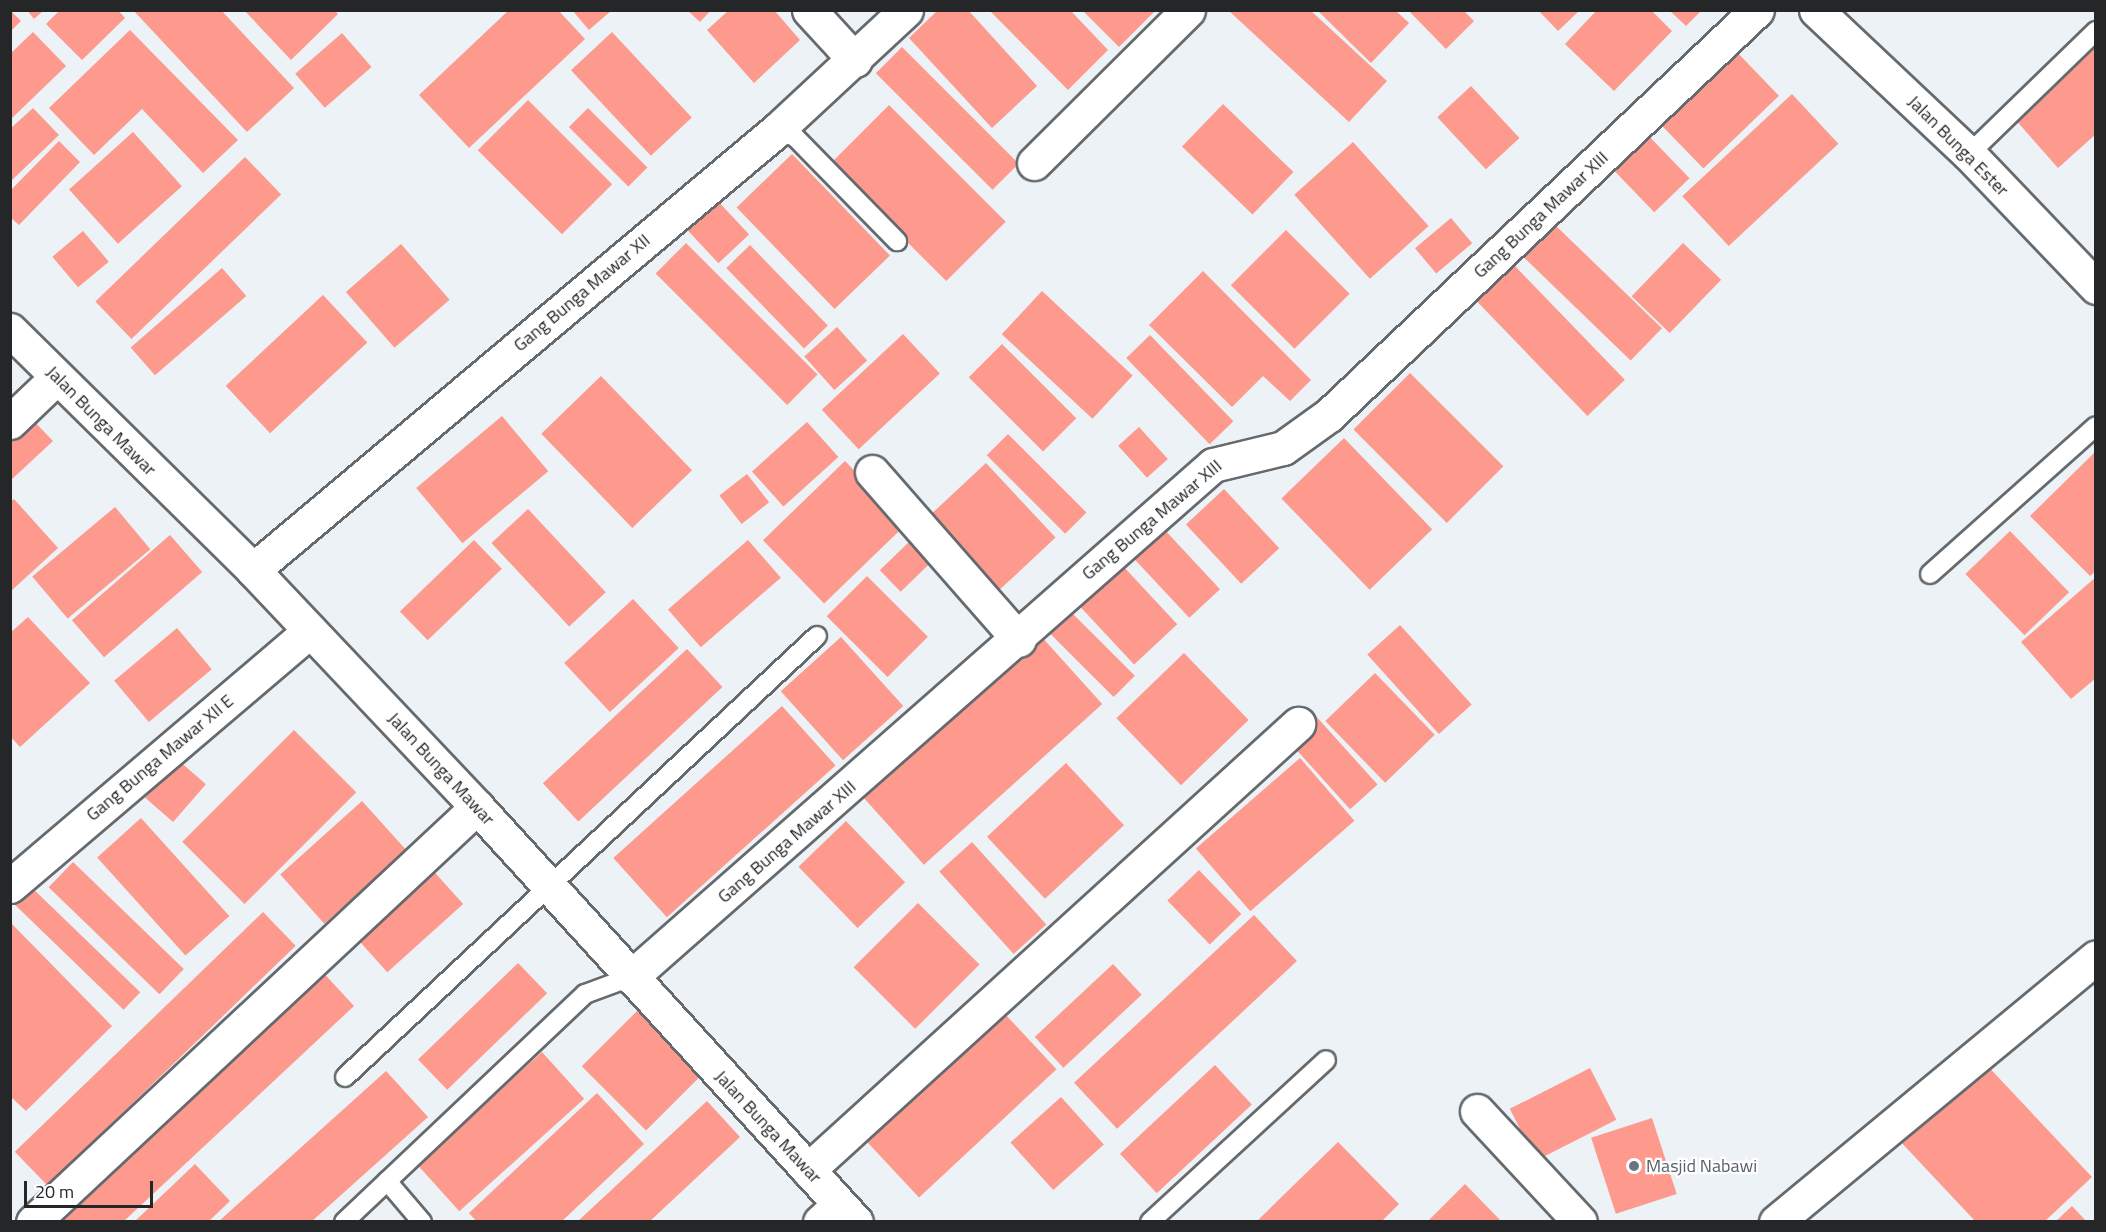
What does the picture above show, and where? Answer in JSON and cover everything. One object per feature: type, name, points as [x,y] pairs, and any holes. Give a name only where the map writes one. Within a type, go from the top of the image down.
[{"type":"street","points":[[809,10],[855,60]]},
{"type":"street","name":"Gang Bunga Mawar XII","points":[[253,570],[777,130],[855,60],[906,10]]},
{"type":"street","points":[[1034,164],[1188,10]]},
{"type":"street","name":"Gang Bunga Mawar XIII","points":[[631,977],[1019,640],[1089,571],[1213,465],[1283,448],[1329,415],[1757,10]]},
{"type":"street","name":"Jalan Bunga Ester","points":[[1816,10],[1969,154],[2096,287]]},
{"type":"street","name":"Jalan Bunga Mawar","points":[[10,330],[56,378],[253,570],[477,807],[808,1170],[838,1216]]},
{"type":"street","points":[[10,422],[56,378]]},
{"type":"street","points":[[872,472],[1019,640]]},
{"type":"street","name":"Gang Bunga Mawar XII E","points":[[10,886],[310,631]]},
{"type":"street","points":[[808,1170],[1298,724]]},
{"type":"street","points":[[33,1221],[477,807]]},
{"type":"street","points":[[1776,1221],[2096,957]]},
{"type":"street","points":[[1477,1112],[1580,1221]]},
{"type":"lane","points":[[1969,154],[2096,31]]},
{"type":"lane","points":[[777,130],[795,138],[897,241]]},
{"type":"lane","points":[[1930,574],[2096,426]]},
{"type":"lane","points":[[345,1077],[550,888],[817,636]]},
{"type":"lane","points":[[344,1221],[585,994],[631,977]]},
{"type":"lane","points":[[1150,1221],[1326,1060]]},
{"type":"lane","points":[[387,1181],[422,1221]]},
{"type":"building","points":[[10,10],[21,21],[10,32]]},
{"type":"building","points":[[27,10],[44,10],[34,19]]},
{"type":"building","points":[[60,10],[118,10],[125,18],[82,60],[46,24]]},
{"type":"building","points":[[133,10],[221,10],[294,88],[247,132]]},
{"type":"building","points":[[244,10],[334,10],[338,14],[291,60]]},
{"type":"building","points":[[509,10],[558,10],[585,39],[469,148],[419,95]]},
{"type":"building","points":[[572,10],[612,10],[589,30]]},
{"type":"building","points":[[687,10],[711,10],[700,22]]},
{"type":"building","points":[[729,10],[774,10],[800,40],[754,83],[707,30]]},
{"type":"building","points":[[938,10],[968,10],[1037,86],[992,128],[909,38]]},
{"type":"building","points":[[989,10],[1070,10],[1108,50],[1068,90]]},
{"type":"building","points":[[1082,10],[1156,10],[1119,47]]},
{"type":"building","points":[[1228,10],[1310,10],[1387,81],[1349,122]]},
{"type":"building","points":[[1317,10],[1395,10],[1409,23],[1371,63]]},
{"type":"building","points":[[1408,10],[1463,10],[1474,21],[1446,49]]},
{"type":"building","points":[[1538,10],[1580,10],[1558,31]]},
{"type":"building","points":[[1597,10],[1651,10],[1672,31],[1614,91],[1565,44]]},
{"type":"building","points":[[1669,10],[1702,10],[1686,26]]},
{"type":"building","points":[[130,30],[238,140],[203,173],[142,109],[94,155],[49,108]]},
{"type":"building","points":[[33,32],[66,66],[10,120],[10,54]]},
{"type":"building","points":[[612,32],[692,118],[651,156],[571,70]]},
{"type":"building","points":[[342,33],[372,67],[325,108],[295,74]]},
{"type":"building","points":[[2096,43],[2096,134],[2058,168],[2014,118]]},
{"type":"building","points":[[1731,46],[1779,96],[1703,169],[1655,119]]},
{"type":"building","points":[[902,47],[1019,164],[993,190],[876,73]]},
{"type":"building","points":[[1471,86],[1519,138],[1486,169],[1437,117]]},
{"type":"building","points":[[1792,94],[1838,144],[1729,246],[1682,196]]},
{"type":"building","points":[[528,100],[612,184],[562,234],[478,150]]},
{"type":"building","points":[[1223,104],[1293,172],[1253,215],[1182,146]]},
{"type":"building","points":[[889,105],[1006,222],[946,281],[830,164]]},
{"type":"building","points":[[33,108],[59,135],[10,182],[10,129]]},
{"type":"building","points":[[588,108],[647,167],[628,186],[569,127]]},
{"type":"building","points":[[1643,130],[1690,178],[1654,212],[1608,164]]},
{"type":"building","points":[[133,132],[182,186],[118,244],[69,190]]},
{"type":"building","points":[[59,141],[80,162],[19,225],[10,217],[10,191]]},
{"type":"building","points":[[1353,142],[1429,226],[1370,279],[1294,195]]},
{"type":"building","points":[[792,154],[890,255],[835,309],[737,207]]},
{"type":"building","points":[[245,157],[281,194],[131,339],[95,301]]},
{"type":"building","points":[[715,198],[749,235],[718,263],[684,227]]},
{"type":"building","points":[[1451,218],[1472,243],[1436,273],[1415,248]]},
{"type":"building","points":[[1554,224],[1662,328],[1631,361],[1523,256]]},
{"type":"building","points":[[1286,230],[1350,294],[1294,349],[1231,285]]},
{"type":"building","points":[[83,231],[109,262],[78,287],[52,257]]},
{"type":"building","points":[[686,243],[818,375],[787,405],[656,273]]},
{"type":"building","points":[[1683,243],[1721,280],[1670,333],[1632,296]]},
{"type":"building","points":[[401,244],[450,300],[394,348],[346,292]]},
{"type":"building","points":[[750,245],[828,326],[804,348],[726,268]]},
{"type":"building","points":[[1513,264],[1625,380],[1587,416],[1476,300]]},
{"type":"building","points":[[222,268],[246,296],[155,375],[131,347]]},
{"type":"building","points":[[1203,271],[1311,380],[1290,401],[1263,376],[1232,407],[1149,325]]},
{"type":"building","points":[[1042,291],[1133,376],[1092,419],[1002,334]]},
{"type":"building","points":[[323,295],[367,343],[270,433],[226,386]]},
{"type":"building","points":[[837,327],[867,360],[834,390],[804,356]]},
{"type":"building","points":[[903,334],[940,373],[859,449],[822,410]]},
{"type":"building","points":[[1150,335],[1233,421],[1210,444],[1126,358]]},
{"type":"building","points":[[1002,344],[1076,418],[1043,451],[969,377]]},
{"type":"building","points":[[1410,373],[1503,466],[1447,523],[1353,430]]},
{"type":"building","points":[[601,376],[692,470],[632,528],[541,434]]},
{"type":"building","points":[[26,413],[53,441],[10,481],[10,428]]},
{"type":"building","points":[[502,416],[548,471],[462,543],[416,488]]},
{"type":"building","points":[[807,422],[838,457],[783,506],[752,472]]},
{"type":"building","points":[[1139,427],[1168,459],[1147,478],[1118,446]]},
{"type":"building","points":[[1008,434],[1086,512],[1065,534],[987,455]]},
{"type":"building","points":[[1344,438],[1432,529],[1370,590],[1281,498]]},
{"type":"building","points":[[2096,451],[2096,571],[2090,576],[2030,516]]},
{"type":"building","points":[[845,461],[906,524],[824,603],[763,540]]},
{"type":"building","points":[[986,463],[1056,538],[999,590],[930,516]]},
{"type":"building","points":[[747,474],[769,502],[742,524],[719,496]]},
{"type":"building","points":[[1224,489],[1279,548],[1241,584],[1186,524]]},
{"type":"building","points":[[14,499],[58,548],[10,592],[10,502]]},
{"type":"building","points":[[115,507],[150,549],[68,619],[32,576]]},
{"type":"building","points":[[528,509],[606,592],[569,626],[491,543]]},
{"type":"building","points":[[1162,527],[1220,589],[1189,618],[1131,556]]},
{"type":"building","points":[[2010,531],[2069,592],[2024,635],[1965,574]]},
{"type":"building","points":[[170,535],[202,572],[104,657],[72,620]]},
{"type":"building","points":[[474,540],[502,569],[428,640],[400,612]]},
{"type":"building","points":[[748,540],[781,578],[701,647],[668,610]]},
{"type":"building","points":[[910,541],[931,563],[901,592],[880,570]]},
{"type":"building","points":[[1122,565],[1177,624],[1134,664],[1079,605]]},
{"type":"building","points":[[867,576],[928,637],[888,677],[827,616]]},
{"type":"building","points":[[2096,577],[2096,678],[2071,699],[2021,642]]},
{"type":"building","points":[[633,599],[679,648],[610,712],[564,663]]},
{"type":"building","points":[[1062,603],[1135,676],[1114,697],[1041,624]]},
{"type":"building","points":[[28,617],[90,683],[20,747],[10,736],[10,633]]},
{"type":"building","points":[[1400,625],[1472,705],[1439,734],[1367,654]]},
{"type":"building","points":[[177,628],[212,669],[149,722],[114,681]]},
{"type":"building","points":[[1040,635],[1102,704],[924,865],[862,796]]},
{"type":"building","points":[[841,637],[903,706],[843,760],[781,691]]},
{"type":"building","points":[[687,649],[722,687],[578,821],[543,783]]},
{"type":"building","points":[[1184,653],[1249,720],[1181,785],[1116,718]]},
{"type":"building","points":[[1375,673],[1435,735],[1385,783],[1325,721]]},
{"type":"building","points":[[782,706],[836,765],[667,917],[613,858]]},
{"type":"building","points":[[1314,714],[1378,785],[1350,809],[1287,739]]},
{"type":"building","points":[[294,730],[356,792],[245,904],[182,842]]},
{"type":"building","points":[[1300,758],[1354,821],[1250,911],[1196,849]]},
{"type":"building","points":[[178,760],[206,784],[173,822],[145,798]]},
{"type":"building","points":[[1066,763],[1124,825],[1045,899],[987,837]]},
{"type":"building","points":[[362,801],[406,850],[324,924],[280,875]]},
{"type":"building","points":[[141,818],[229,916],[185,956],[97,857]]},
{"type":"building","points":[[846,821],[905,882],[858,928],[799,867]]},
{"type":"building","points":[[972,842],[1046,924],[1014,954],[939,871]]},
{"type":"building","points":[[73,862],[184,969],[159,994],[49,887]]},
{"type":"building","points":[[429,866],[463,904],[387,972],[353,934]]},
{"type":"building","points":[[1199,870],[1241,914],[1210,944],[1167,901]]},
{"type":"building","points":[[28,884],[140,992],[124,1010],[11,901]]},
{"type":"building","points":[[918,903],[980,965],[915,1029],[854,967]]},
{"type":"building","points":[[263,912],[296,946],[47,1185],[15,1152]]},
{"type":"building","points":[[1254,915],[1297,961],[1117,1129],[1074,1083]]},
{"type":"building","points":[[10,922],[112,1026],[26,1111],[10,1096]]},
{"type":"building","points":[[518,963],[547,993],[447,1090],[418,1060]]},
{"type":"building","points":[[1113,964],[1142,995],[1063,1068],[1035,1037]]},
{"type":"building","points":[[319,968],[354,1006],[123,1222],[48,1222]]},
{"type":"building","points":[[639,1009],[703,1073],[646,1131],[582,1066]]},
{"type":"building","points":[[1004,1013],[1057,1069],[919,1198],[867,1141]]},
{"type":"building","points":[[542,1052],[584,1099],[459,1211],[417,1164]]},
{"type":"building","points":[[1982,1060],[2092,1177],[2044,1222],[1976,1222],[1898,1139]]},
{"type":"building","points":[[1215,1065],[1252,1104],[1157,1193],[1120,1154]]},
{"type":"building","points":[[1590,1068],[1616,1120],[1536,1161],[1510,1109]]},
{"type":"building","points":[[386,1071],[428,1117],[311,1222],[218,1222]]},
{"type":"building","points":[[597,1093],[644,1144],[561,1222],[477,1222],[469,1213]]},
{"type":"building","points":[[1061,1097],[1104,1145],[1053,1190],[1010,1143]]},
{"type":"building","points":[[707,1101],[740,1137],[649,1222],[577,1222]]},
{"type":"building","name":"Masjid Nabawi","points":[[1652,1118],[1677,1194],[1616,1214],[1591,1138]]},
{"type":"building","points":[[1338,1142],[1399,1204],[1381,1222],[1256,1222]]},
{"type":"building","points":[[195,1164],[230,1201],[208,1222],[134,1222]]},
{"type":"building","points":[[1465,1184],[1502,1222],[1427,1222]]},
{"type":"building","points":[[2072,1206],[2087,1222],[2055,1222]]},
{"type":"place","name":"Masjid Nabawi","points":[[1634,1166]]}]
